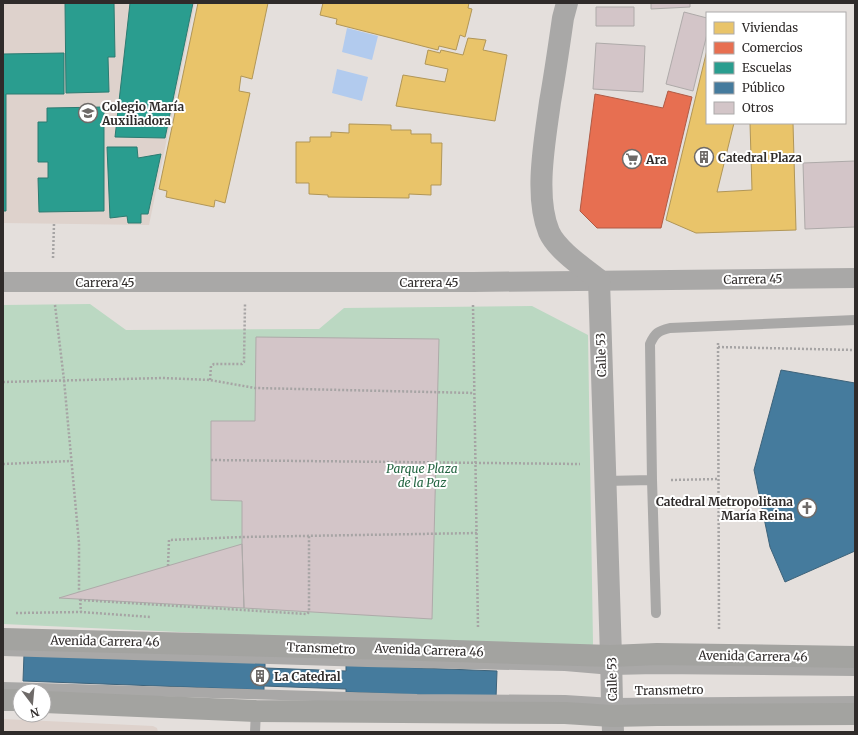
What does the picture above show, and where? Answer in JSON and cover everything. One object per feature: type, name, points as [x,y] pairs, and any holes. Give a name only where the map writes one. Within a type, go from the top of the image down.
[{"type":"main road","name":"Avenida Carrera 46","points":[[3,639],[392,649],[611,663],[657,654],[855,657]]},
{"type":"main road","points":[[52,703],[255,721],[565,713],[612,717],[657,715],[855,714]]},
{"type":"street","points":[[567,3],[562,23],[543,152],[543,210],[549,233],[560,248],[599,280]]},
{"type":"street","name":"Carrera 45","points":[[3,282],[473,282],[855,278]]},
{"type":"street","name":"Calle 53","points":[[599,280],[612,717]]},
{"type":"lane","points":[[656,614],[650,344],[654,336],[659,331],[670,328],[855,320]]},
{"type":"lane","points":[[605,472],[652,480]]},
{"type":"lane","name":"Transmetro","points":[[3,652],[565,666],[611,663],[656,669],[855,671]]},
{"type":"lane","name":"Transmetro","points":[[3,687],[417,699],[565,700],[612,717],[855,701]]},
{"type":"path","points":[[54,224],[52,282],[64,380],[79,543],[79,592]]},
{"type":"path","points":[[210,380],[210,366],[214,364],[242,364],[244,362],[245,300]]},
{"type":"path","points":[[474,306],[478,622]]},
{"type":"path","points":[[718,337],[719,631]]},
{"type":"path","points":[[718,348],[855,350]]},
{"type":"path","points":[[3,382],[162,378],[210,380],[255,388],[474,393]]},
{"type":"path","points":[[211,460],[475,463],[605,472]]},
{"type":"path","points":[[3,464],[71,461]]},
{"type":"path","points":[[677,480],[719,478]]},
{"type":"path","points":[[168,566],[169,540],[242,537],[476,534]]},
{"type":"path","points":[[81,612],[80,599],[308,613],[309,536]]},
{"type":"shaded area","name":"Colegio María Auxiliadora","points":[[3,3],[195,3],[149,225],[3,223]]},
{"type":"shaded area","points":[[3,719],[12,719],[12,723],[52,723],[52,721],[153,726],[157,728],[158,732],[3,732]]},
{"type":"green space","name":"Parque Plaza de la Paz","points":[[90,304],[126,330],[319,329],[344,308],[532,306],[588,335],[592,651],[3,624],[3,305]]},
{"type":"water","points":[[347,28],[378,36],[372,60],[342,52]]},
{"type":"water","points":[[337,69],[368,77],[362,101],[332,93]]},
{"type":"building: Viviendas","points":[[198,3],[268,3],[252,79],[241,76],[239,91],[250,93],[225,203],[215,200],[214,207],[166,197],[167,191],[159,189]]},
{"type":"building: Viviendas","points":[[323,3],[469,3],[468,8],[472,9],[465,37],[460,35],[456,50],[439,46],[438,50],[336,24],[337,19],[320,15]]},
{"type":"building: Viviendas","points":[[468,38],[486,40],[483,50],[507,55],[495,121],[396,106],[403,75],[445,82],[448,69],[425,64],[428,50],[440,53],[441,50],[463,55]]},
{"type":"building: Viviendas","name":"Catedral Plaza","points":[[706,54],[706,124],[734,124],[717,192],[752,190],[750,124],[793,124],[796,230],[696,233],[666,220]]},
{"type":"building: Viviendas","points":[[349,124],[391,125],[391,130],[411,130],[411,134],[431,134],[431,143],[442,143],[441,185],[431,185],[431,195],[409,194],[409,198],[328,197],[328,195],[309,194],[309,183],[296,183],[296,142],[310,142],[310,137],[331,137],[331,132],[349,133]]},
{"type":"building: Comercios","name":"Ara","points":[[668,91],[692,97],[661,228],[597,228],[580,211],[595,94],[663,108]]},
{"type":"building: Escuelas","points":[[65,3],[114,3],[115,57],[108,57],[109,92],[66,93]]},
{"type":"building: Escuelas","points":[[130,3],[193,3],[165,138],[115,137]]},
{"type":"building: Escuelas","points":[[64,53],[64,94],[6,94],[6,211],[3,211],[3,54]]},
{"type":"building: Escuelas","points":[[104,107],[104,211],[39,212],[38,178],[48,178],[48,162],[38,162],[38,122],[47,122],[47,108]]},
{"type":"building: Escuelas","points":[[107,147],[137,147],[138,158],[161,154],[148,214],[141,214],[141,223],[128,223],[127,216],[110,218]]},
{"type":"building: Público","name":"Catedral Metropolitana María Reina","points":[[781,370],[855,383],[855,551],[785,582],[770,547],[754,470]]},
{"type":"building: Público","name":"La Catedral","points":[[24,654],[265,663],[265,668],[346,671],[346,665],[497,671],[496,698],[346,692],[346,689],[264,686],[264,690],[23,681]]},
{"type":"building: Otros","points":[[651,3],[690,3],[690,7],[651,9]]},
{"type":"building: Otros","points":[[596,7],[634,7],[634,26],[596,26]]},
{"type":"building: Otros","points":[[684,12],[706,18],[706,38],[693,91],[666,84]]},
{"type":"building: Otros","points":[[596,43],[645,46],[643,92],[593,89]]},
{"type":"building: Otros","points":[[855,161],[855,227],[805,229],[803,163]]},
{"type":"building: Otros","points":[[256,337],[439,339],[432,619],[244,608],[242,501],[211,500],[211,421],[255,421]]},
{"type":"building: Otros","points":[[242,544],[244,608],[59,598],[79,592]]},
{"type":"place","name":"Colegio María Auxiliadora","points":[[88,113]]},
{"type":"place","name":"Catedral Plaza","points":[[704,157]]},
{"type":"place","name":"Ara","points":[[632,159]]},
{"type":"place","name":"Catedral Metropolitana María Reina","points":[[807,508]]},
{"type":"place","name":"La Catedral","points":[[260,676]]}]
